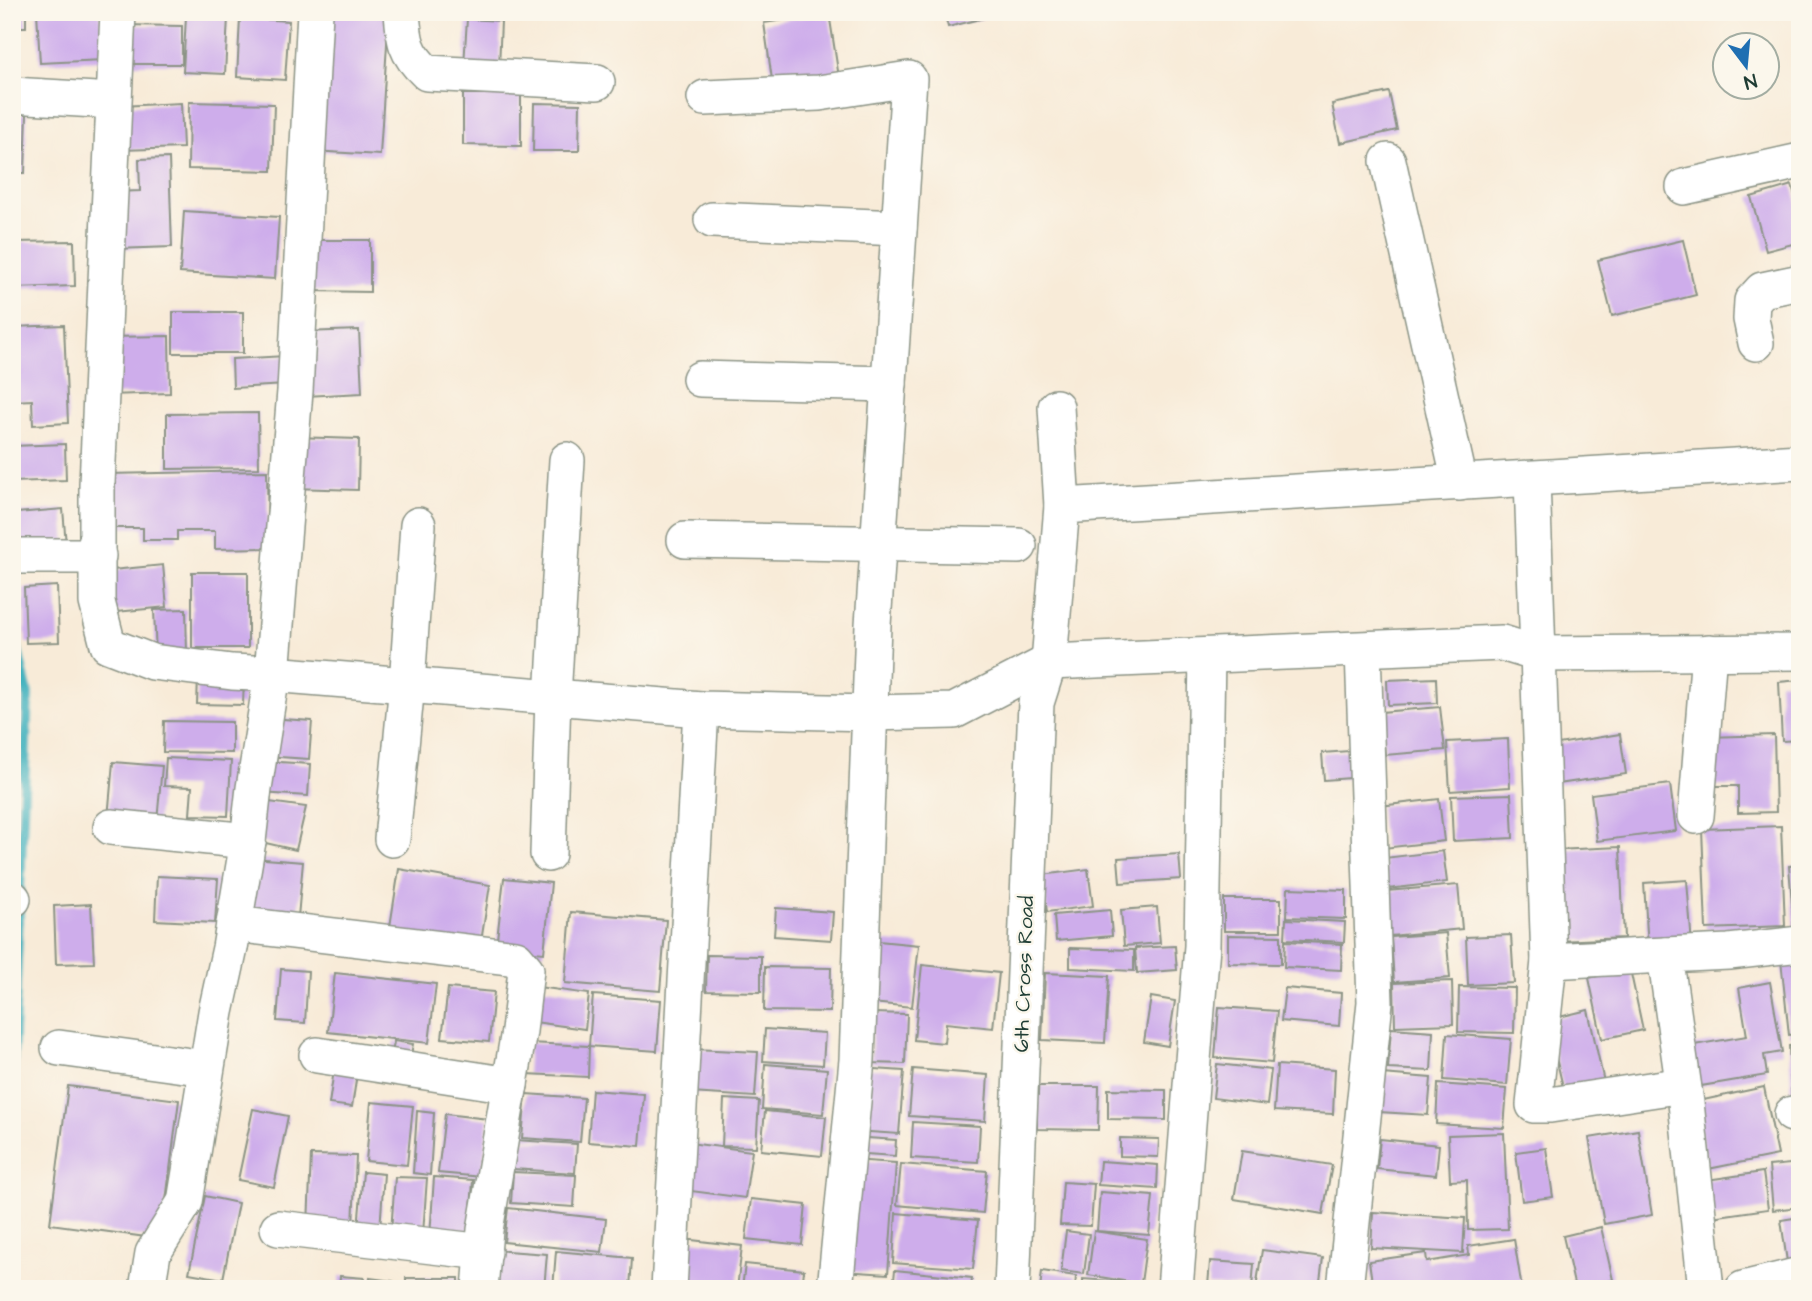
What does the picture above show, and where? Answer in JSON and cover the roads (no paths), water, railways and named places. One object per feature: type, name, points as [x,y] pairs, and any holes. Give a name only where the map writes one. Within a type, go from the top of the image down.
[{"type":"street","points":[[118,12],[97,484],[97,602],[108,646],[152,662],[232,672],[701,709],[870,713],[954,711],[1049,662],[1502,643],[1538,654],[1800,652]]},
{"type":"street","points":[[147,1289],[153,1253],[185,1202],[206,1068],[248,841],[272,674],[295,391],[315,12]]},
{"type":"street","points":[[402,12],[405,44],[415,62],[428,73],[597,82]]},
{"type":"street","points":[[705,98],[819,93],[908,79],[878,545],[856,1060],[835,1289]]},
{"type":"street","points":[[12,95],[113,101]]},
{"type":"street","points":[[1388,161],[1460,483]]},
{"type":"street","points":[[1684,187],[1800,161]]},
{"type":"street","points":[[712,220],[899,228]]},
{"type":"street","points":[[1756,343],[1751,319],[1752,300],[1762,290],[1800,282]]},
{"type":"street","points":[[701,379],[889,384]]},
{"type":"street","name":"6th Cross Road","points":[[1012,1289],[1036,704],[1049,662],[1062,506],[1056,407]]},
{"type":"street","points":[[548,854],[553,697],[567,460]]},
{"type":"street","points":[[1062,506],[1800,463]]},
{"type":"street","points":[[1532,479],[1549,961],[1534,1105],[1550,1105],[1683,1085]]},
{"type":"street","points":[[392,839],[407,684],[418,525]]},
{"type":"street","points":[[685,540],[1020,546]]},
{"type":"street","points":[[12,556],[98,556]]},
{"type":"street","points":[[1345,1289],[1374,1002],[1363,650]]},
{"type":"street","points":[[1696,816],[1709,652]]},
{"type":"street","points":[[1175,1289],[1202,946],[1207,656]]},
{"type":"street","points":[[669,1289],[701,709]]},
{"type":"street","points":[[111,827],[248,841]]},
{"type":"street","points":[[234,924],[516,958],[526,970],[510,1085],[485,1230],[480,1289]]},
{"type":"street","points":[[1549,961],[1729,952],[1800,944]]},
{"type":"street","points":[[1665,955],[1706,1289]]},
{"type":"street","points":[[60,1048],[206,1068]]},
{"type":"street","points":[[317,1055],[510,1085]]},
{"type":"street","points":[[278,1228],[484,1252]]},
{"type":"street","points":[[1743,1289],[1800,1275]]},
{"type":"waterway","points":[[12,626],[28,694],[12,1079]]}]
